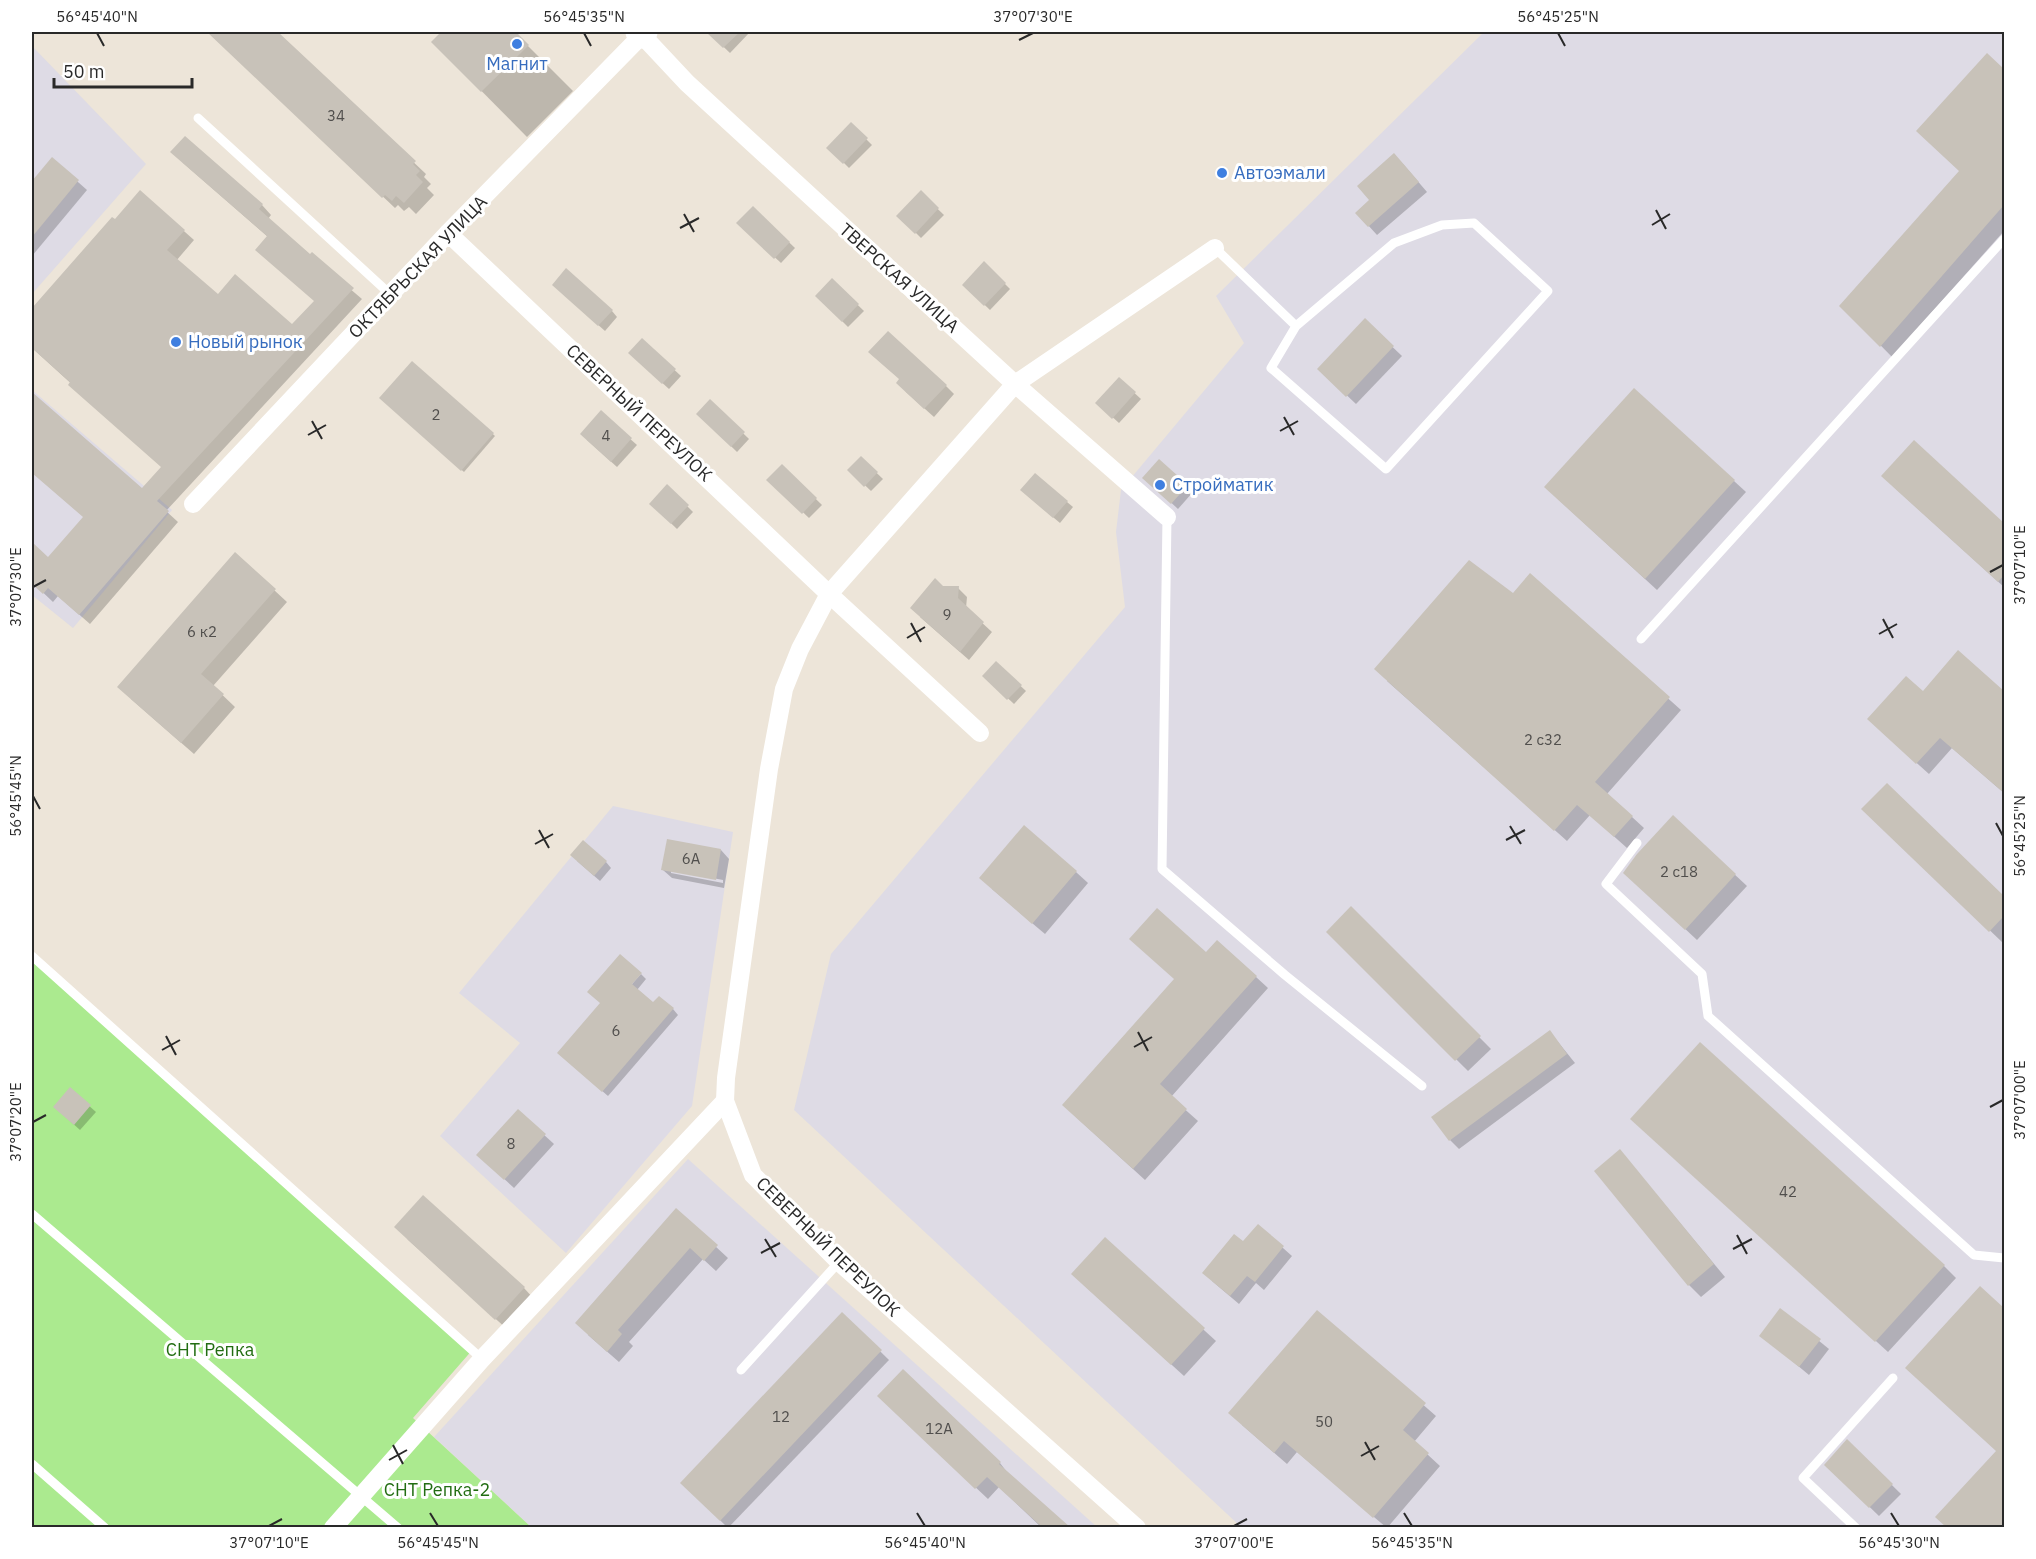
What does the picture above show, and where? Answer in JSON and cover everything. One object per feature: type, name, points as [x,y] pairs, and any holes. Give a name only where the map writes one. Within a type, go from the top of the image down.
[{"type":"street","name":"ОКТЯБРЬСКАЯ УЛИЦА","points":[[193,504],[448,233],[642,32]]},
{"type":"street","name":"ТВЕРСКАЯ УЛИЦА","points":[[642,32],[687,83],[1015,384],[1167,517]]},
{"type":"street","name":"СЕВЕРНЫЙ ПЕРЕУЛОК","points":[[448,233],[829,594],[980,733]]},
{"type":"street","points":[[829,594],[1015,384],[1215,248]]},
{"type":"street","name":"СЕВЕРНЫЙ ПЕРЕУЛОК","points":[[829,594],[800,648],[784,689],[769,769],[726,1078],[725,1101],[753,1175],[839,1262],[1137,1527]]},
{"type":"street","points":[[333,1527],[482,1359],[725,1101]]},
{"type":"lane","points":[[198,118],[391,295]]},
{"type":"lane","points":[[1474,223],[1548,291],[1386,469],[1271,368],[1296,326],[1394,243],[1442,225],[1474,223]]},
{"type":"lane","points":[[1641,639],[2004,239]]},
{"type":"lane","points":[[1215,248],[1296,326]]},
{"type":"lane","points":[[1167,517],[1162,869],[1285,975],[1422,1086]]},
{"type":"lane","points":[[1637,843],[1606,884],[1702,974],[1708,1016],[1974,1256],[2004,1258]]},
{"type":"lane","points":[[32,956],[482,1359]]},
{"type":"lane","points":[[32,1214],[398,1527]]},
{"type":"lane","points":[[741,1370],[839,1262]]},
{"type":"lane","points":[[1856,1527],[1803,1478],[1893,1378]]},
{"type":"lane","points":[[32,1464],[105,1527]]},
{"type":"shaded area","points":[[1484,32],[2004,32],[2004,1527],[1241,1527],[794,1110],[831,954],[1125,607],[1116,532],[1121,490],[1244,343],[1216,296]]},
{"type":"shaded area","points":[[32,46],[146,164],[32,294]]},
{"type":"shaded area","points":[[32,390],[172,510],[73,628],[32,595]]},
{"type":"shaded area","points":[[613,806],[733,832],[692,1106],[566,1253],[440,1136],[520,1043],[459,993]]},
{"type":"shaded area","points":[[688,1159],[1097,1527],[531,1527],[434,1437]]},
{"type":"green space","name":"СНТ Репка","points":[[32,954],[474,1348],[413,1418],[531,1527],[32,1527]]},
{"type":"building","points":[[207,32],[278,32],[416,161],[413,164],[420,171],[416,175],[423,182],[404,203],[396,196],[392,201],[385,195],[382,198]]},
{"type":"building","points":[[441,32],[516,32],[529,45],[481,92],[431,42]]},
{"type":"building","points":[[706,32],[740,32],[723,48]]},
{"type":"building","points":[[1987,53],[2004,69],[2004,205],[1880,347],[1839,306],[1959,171],[1916,131]]},
{"type":"building","points":[[851,122],[868,138],[843,164],[826,148]]},
{"type":"building","name":"Новый рынок","points":[[185,136],[263,204],[259,209],[310,254],[312,252],[354,288],[157,501],[169,511],[79,615],[48,588],[43,594],[32,584],[32,542],[48,557],[83,517],[32,473],[32,392],[142,488],[161,467],[68,385],[70,382],[32,348],[32,308],[112,217],[115,219],[140,190],[185,230],[167,250],[218,294],[235,274],[292,324],[314,301],[255,250],[267,236],[170,152]]},
{"type":"building","points":[[1394,153],[1419,182],[1368,227],[1355,213],[1369,200],[1357,186]]},
{"type":"building","points":[[52,157],[79,180],[32,237],[32,181]]},
{"type":"building","points":[[921,190],[939,208],[915,234],[896,216]]},
{"type":"building","points":[[753,206],[790,242],[774,259],[736,223]]},
{"type":"building","points":[[984,261],[1006,283],[984,306],[962,285]]},
{"type":"building","points":[[566,268],[613,310],[598,326],[552,285]]},
{"type":"building","points":[[832,278],[859,304],[842,322],[815,296]]},
{"type":"building","points":[[1365,318],[1394,346],[1346,397],[1317,369]]},
{"type":"building","points":[[888,331],[947,385],[924,409],[896,383],[899,379],[868,352]]},
{"type":"building","points":[[642,338],[676,369],[662,384],[628,353]]},
{"type":"building","points":[[412,361],[494,433],[461,471],[379,398]]},
{"type":"building","points":[[1119,377],[1136,392],[1112,419],[1095,403]]},
{"type":"building","points":[[1634,388],[1735,480],[1645,579],[1544,487]]},
{"type":"building","points":[[710,399],[745,432],[731,447],[696,414]]},
{"type":"building","points":[[601,410],[632,438],[611,462],[580,434]]},
{"type":"building","points":[[1914,440],[2004,523],[2004,575],[1998,582],[1881,476]]},
{"type":"building","points":[[861,456],[878,472],[864,487],[847,470]]},
{"type":"building","points":[[1159,459],[1188,485],[1171,504],[1142,478]]},
{"type":"building","points":[[782,464],[817,498],[802,514],[766,480]]},
{"type":"building","points":[[1035,473],[1068,501],[1053,518],[1020,490]]},
{"type":"building","points":[[667,484],[689,505],[671,524],[649,504]]},
{"type":"building","points":[[235,552],[276,589],[201,674],[224,694],[181,743],[117,687]]},
{"type":"building","points":[[1469,560],[1513,593],[1530,573],[1670,697],[1595,782],[1633,816],[1614,837],[1577,805],[1554,831],[1374,669]]},
{"type":"building","points":[[935,578],[943,586],[959,586],[958,598],[984,622],[960,652],[910,608]]},
{"type":"building","points":[[1958,650],[2004,691],[2004,793],[1940,738],[1916,764],[1867,719],[1906,676],[1923,691]]},
{"type":"building","points":[[996,661],[1022,685],[1007,700],[982,676]]},
{"type":"building","points":[[1887,783],[2004,896],[2004,916],[1989,932],[1861,809]]},
{"type":"building","points":[[1673,815],[1736,874],[1685,930],[1623,873],[1637,854]]},
{"type":"building","points":[[1024,825],[1077,871],[1032,924],[979,878]]},
{"type":"building","points":[[667,839],[721,849],[716,880],[661,870]]},
{"type":"building","points":[[583,840],[607,861],[594,876],[570,855]]},
{"type":"building","points":[[1351,906],[1481,1036],[1455,1061],[1326,932]]},
{"type":"building","points":[[1157,908],[1206,952],[1217,940],[1257,976],[1160,1084],[1187,1109],[1133,1169],[1062,1105],[1174,979],[1129,939]]},
{"type":"building","points":[[620,954],[642,973],[632,984],[653,1002],[659,996],[674,1008],[602,1092],[557,1053],[600,1003],[587,992]]},
{"type":"building","points":[[1550,1030],[1567,1054],[1449,1141],[1431,1117]]},
{"type":"building","points":[[1700,1042],[1945,1265],[1875,1342],[1630,1119]]},
{"type":"building","points":[[70,1087],[91,1105],[74,1125],[53,1107]]},
{"type":"building","points":[[518,1109],[546,1134],[504,1180],[476,1155]]},
{"type":"building","points":[[1620,1149],[1714,1264],[1688,1286],[1594,1171]]},
{"type":"building","points":[[423,1195],[525,1287],[495,1320],[394,1227]]},
{"type":"building","points":[[676,1208],[718,1245],[704,1261],[690,1248],[618,1330],[622,1334],[607,1352],[575,1323]]},
{"type":"building","points":[[1258,1224],[1284,1246],[1255,1282],[1247,1276],[1230,1296],[1202,1273],[1234,1234],[1243,1241]]},
{"type":"building","points":[[1105,1237],[1205,1328],[1171,1365],[1071,1274]]},
{"type":"building","points":[[1980,1286],[2004,1308],[2004,1527],[1946,1527],[1935,1517],[1996,1451],[1905,1368]]},
{"type":"building","points":[[1780,1308],[1821,1339],[1799,1367],[1759,1336]]},
{"type":"building","points":[[1317,1310],[1426,1403],[1403,1430],[1429,1453],[1373,1518],[1284,1441],[1274,1453],[1228,1413]]},
{"type":"building","points":[[842,1312],[882,1350],[720,1521],[680,1483]]},
{"type":"building","points":[[903,1369],[1001,1462],[999,1464],[1070,1527],[1042,1527],[987,1477],[975,1489],[877,1396]]},
{"type":"building","points":[[1847,1439],[1893,1484],[1869,1508],[1824,1465]]},
{"type":"place","name":"Магнит","points":[[517,44]]},
{"type":"place","name":"Автоэмали","points":[[1222,173]]},
{"type":"place","name":"Новый рынок","points":[[176,342]]},
{"type":"place","name":"Стройматик","points":[[1160,485]]},
{"type":"park label","name":"СНТ Репка-2","points":[[437,1490]]}]
